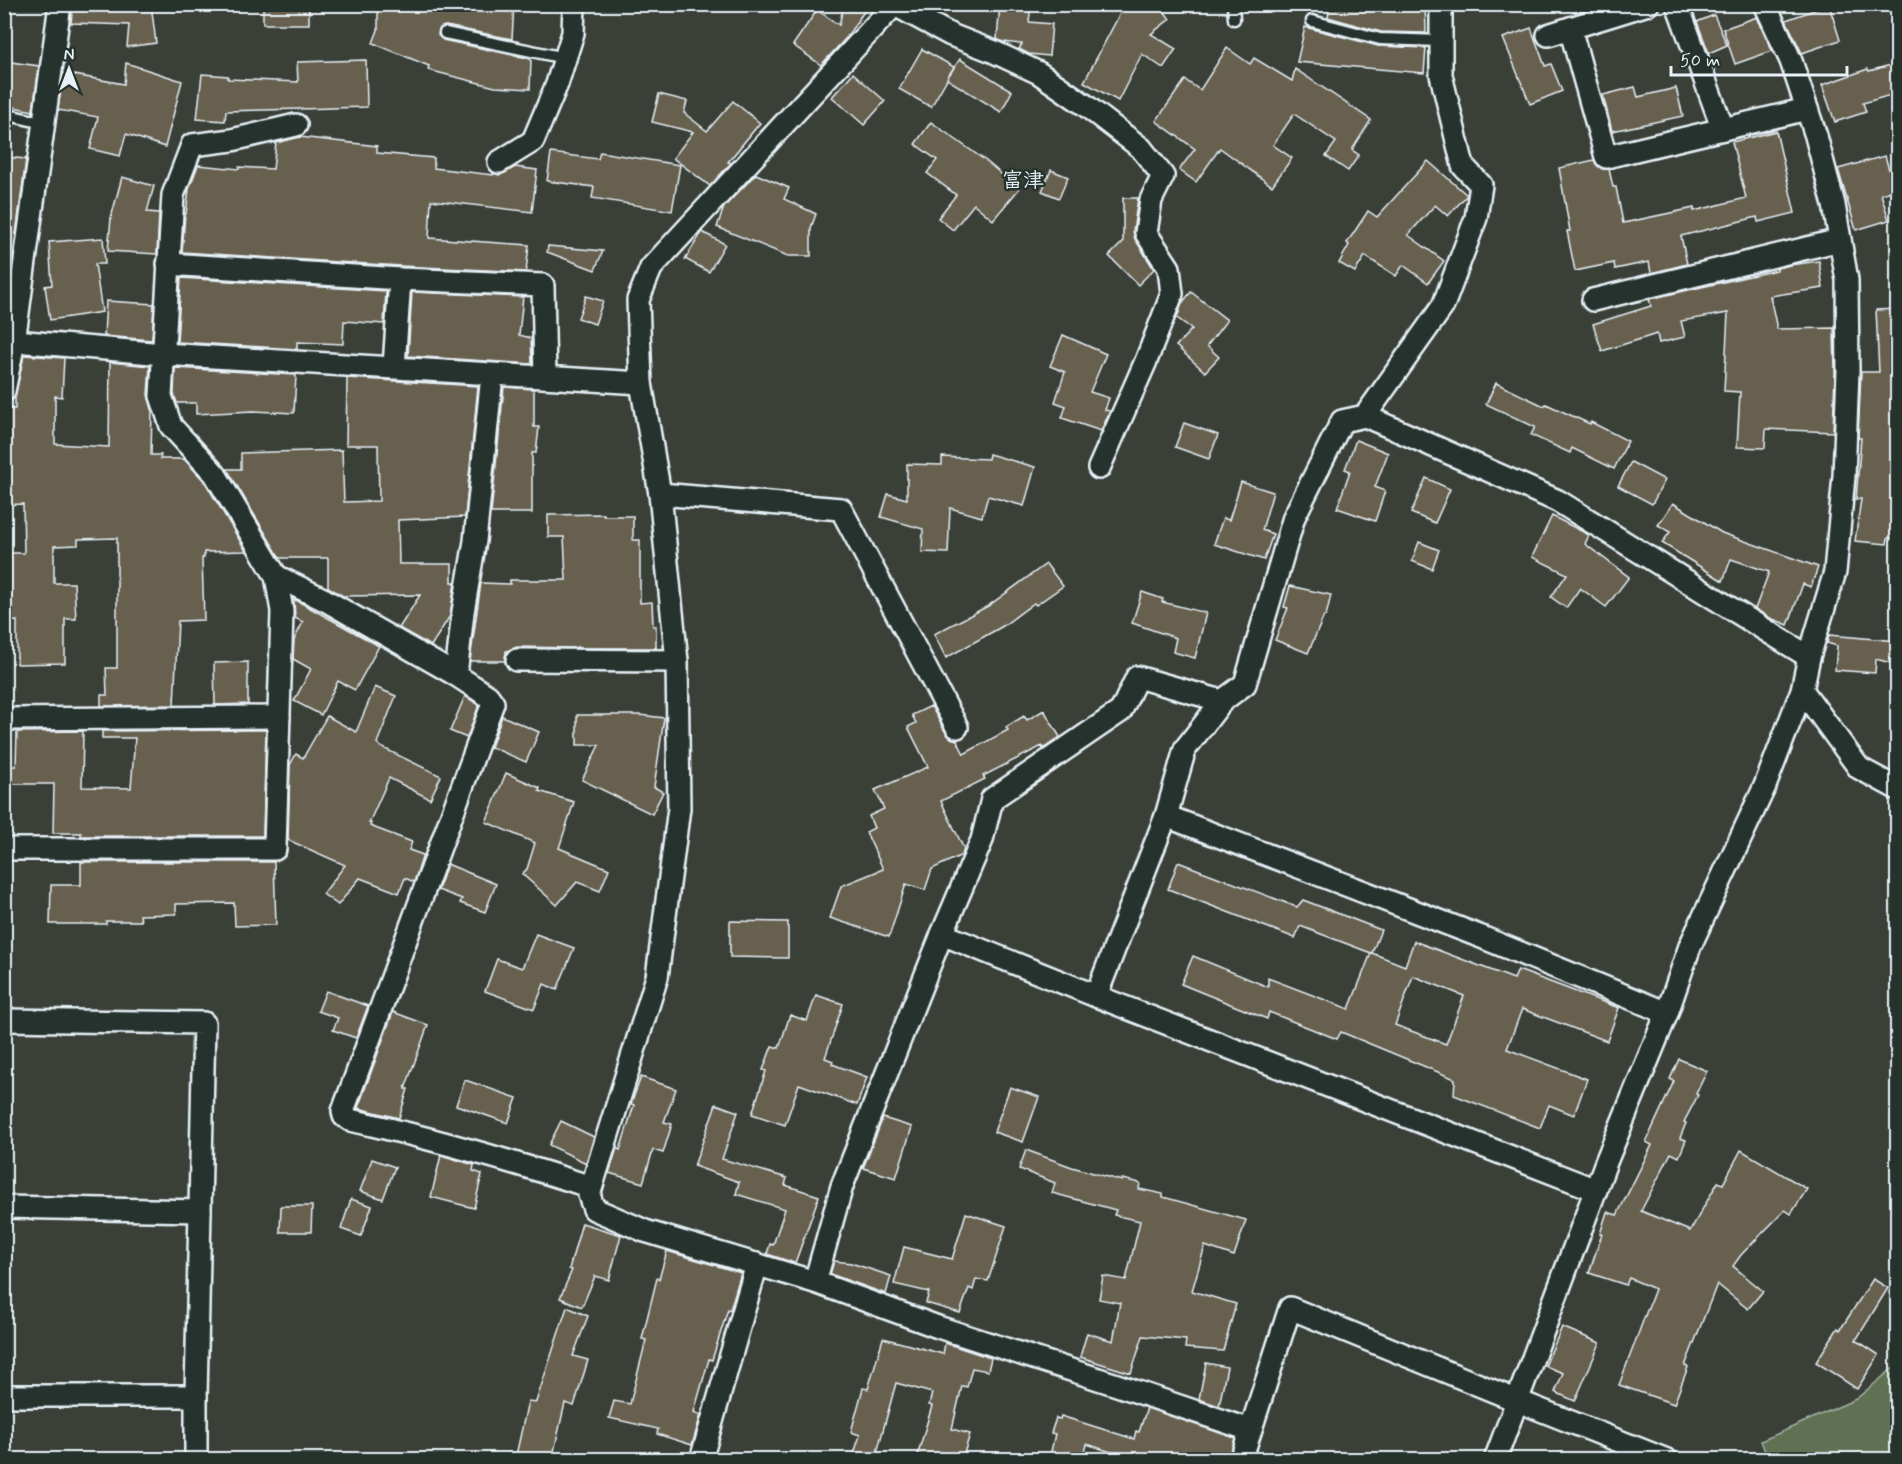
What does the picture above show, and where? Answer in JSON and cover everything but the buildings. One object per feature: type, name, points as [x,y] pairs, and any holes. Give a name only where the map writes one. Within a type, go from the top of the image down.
[{"type":"street","points":[[4,392],[9,341],[60,4]]},
{"type":"street","points":[[499,162],[533,141],[557,84],[573,33],[574,4]]},
{"type":"street","points":[[1365,416],[1443,306],[1476,218],[1481,185],[1463,166],[1441,75],[1441,4]]},
{"type":"street","points":[[1548,34],[1648,4]]},
{"type":"street","points":[[1677,4],[1723,129]]},
{"type":"street","points":[[1495,1460],[1690,946],[1765,786],[1802,690],[1809,657],[1835,572],[1844,476],[1848,371],[1847,280],[1834,205],[1807,109],[1791,61],[1765,4]]},
{"type":"street","points":[[1099,468],[1146,361],[1172,294],[1169,268],[1146,233],[1151,200],[1163,176],[1141,148],[1039,73],[951,35],[895,5],[651,268],[638,300],[641,383],[660,494],[677,661],[679,808],[657,977],[589,1195],[594,1209],[645,1231],[815,1282],[938,1327],[1250,1430]]},
{"type":"street","points":[[1570,28],[1606,157],[1807,109]]},
{"type":"street","points":[[4,849],[276,849],[282,610],[276,576],[215,474],[171,426],[160,396],[173,195],[192,145],[232,140],[296,125]]},
{"type":"street","points":[[1593,300],[1840,240]]},
{"type":"street","points":[[168,264],[400,279],[543,285],[544,377]]},
{"type":"street","points":[[394,367],[400,279]]},
{"type":"street","points":[[9,341],[163,354],[641,383]]},
{"type":"street","points":[[456,675],[463,612],[475,541],[492,375]]},
{"type":"street","points":[[1096,996],[1166,816],[1185,749],[1222,701],[1245,684],[1294,517],[1342,421],[1365,416],[1558,501],[1809,657]]},
{"type":"street","points":[[660,494],[841,509],[957,727]]},
{"type":"street","points":[[276,576],[326,600],[456,675],[489,696],[493,703],[343,1111],[344,1116],[350,1120],[491,1155],[591,1187]]},
{"type":"street","points":[[516,660],[677,661]]},
{"type":"street","points":[[815,1282],[842,1186],[942,934],[982,840],[992,799],[1121,711],[1137,676],[1222,701]]},
{"type":"street","points":[[1802,690],[1859,768],[1898,789]]},
{"type":"street","points":[[4,719],[279,717]]},
{"type":"street","points":[[1166,816],[1479,936],[1666,1013]]},
{"type":"street","points":[[942,934],[1596,1190]]},
{"type":"street","points":[[4,1020],[204,1023],[196,1460]]},
{"type":"street","points":[[4,1207],[200,1211]]},
{"type":"street","points":[[701,1460],[757,1264]]},
{"type":"street","points":[[1241,1460],[1290,1308],[1667,1460]]},
{"type":"street","points":[[4,1396],[196,1396]]},
{"type":"lane","points":[[1233,4],[1233,19]]},
{"type":"lane","points":[[1312,21],[1380,39],[1441,41]]},
{"type":"lane","points":[[445,33],[565,58]]},
{"type":"lane","points":[[4,114],[43,123]]},
{"type":"green space","points":[[1897,1365],[1897,1459],[1768,1459],[1761,1441],[1856,1399]]},
{"type":"district","name":"富津","points":[[1023,181]]}]
